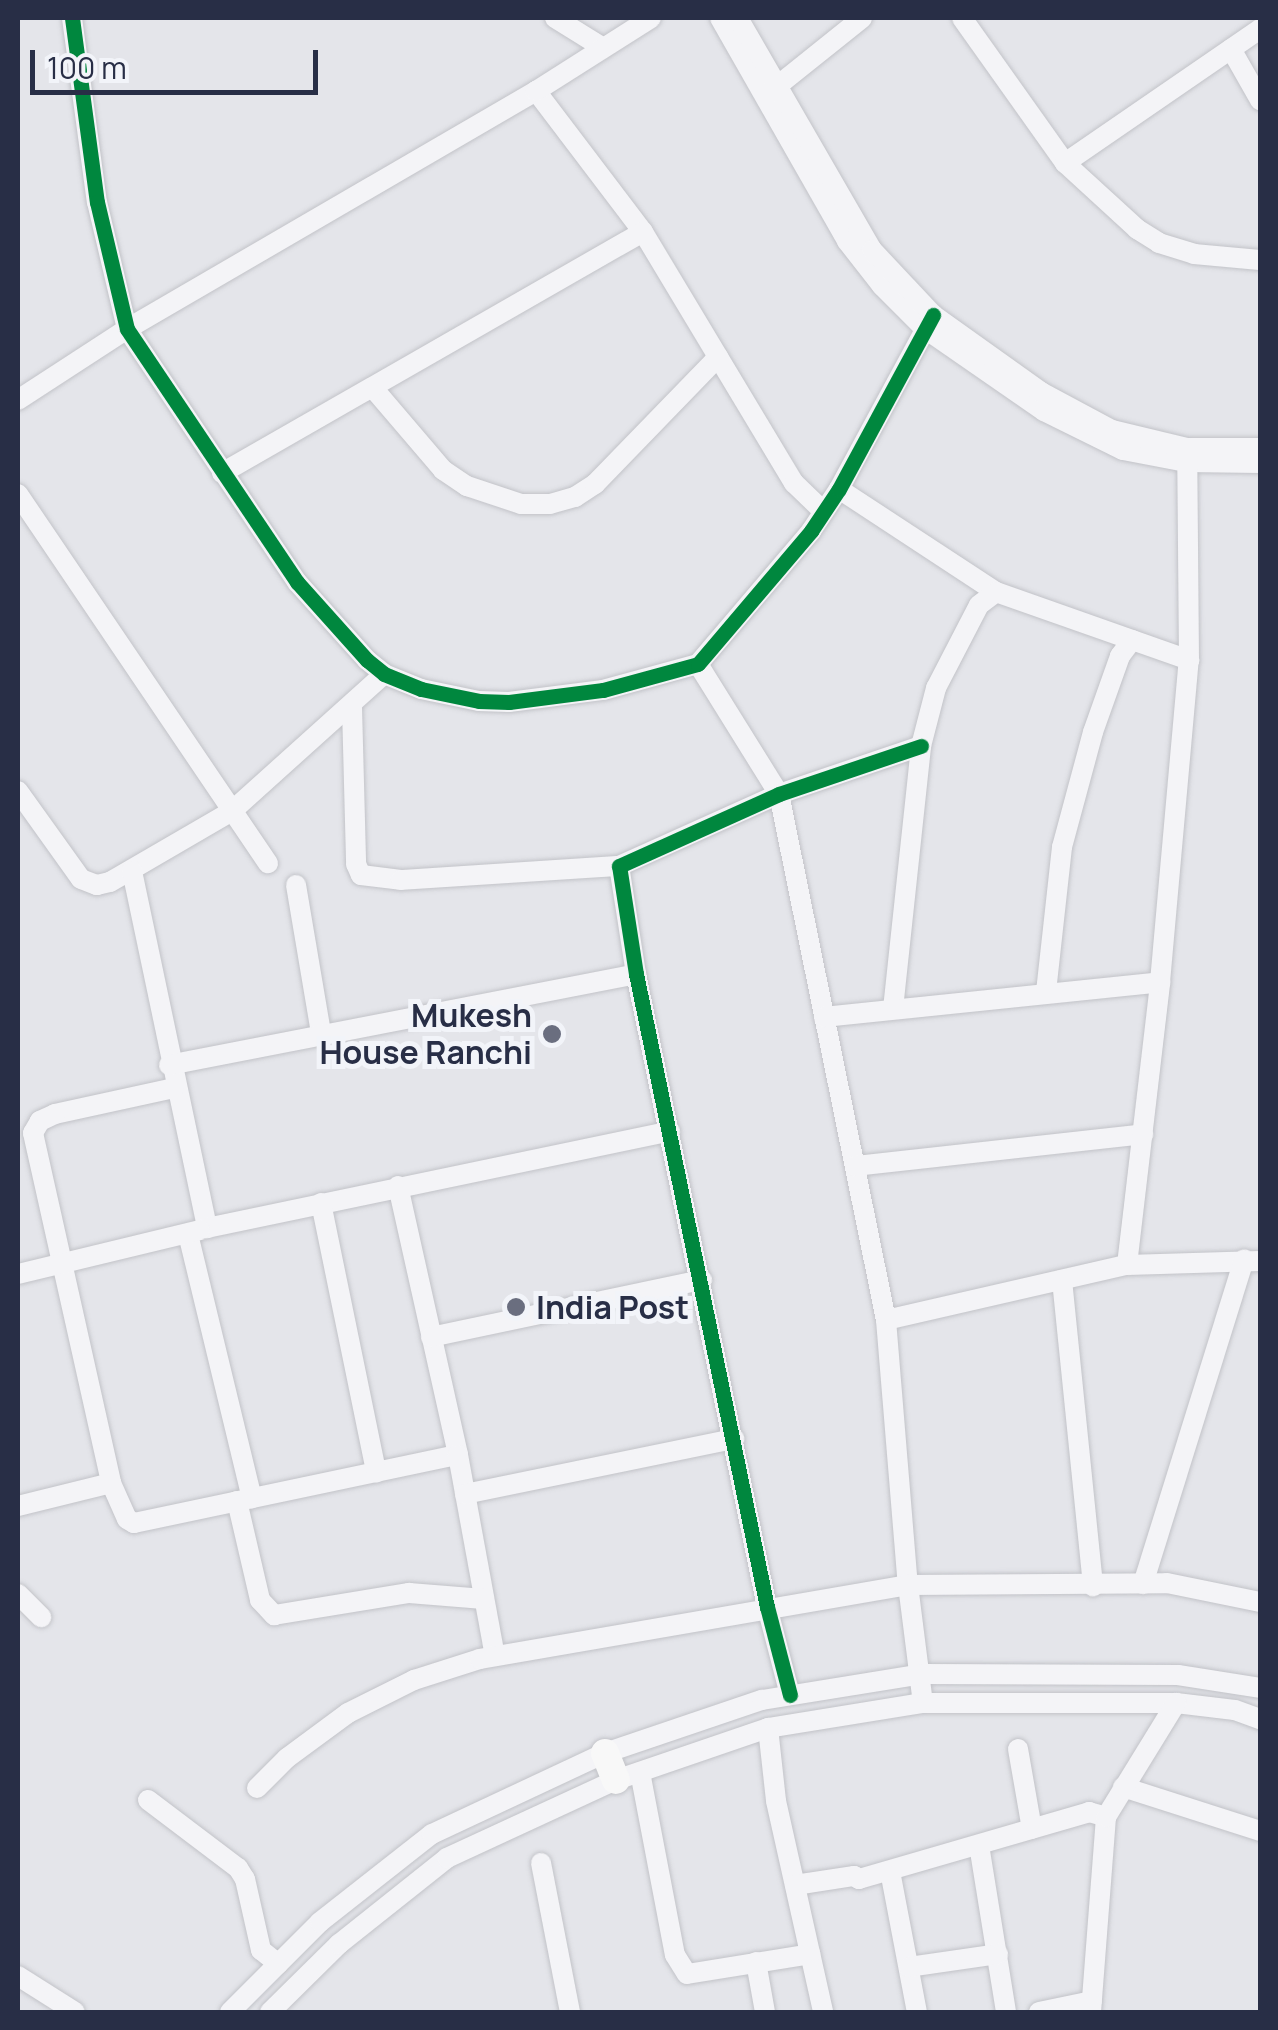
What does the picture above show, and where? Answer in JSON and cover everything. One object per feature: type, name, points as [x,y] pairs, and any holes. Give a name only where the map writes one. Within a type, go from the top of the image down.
[{"type":"street","points":[[72,18],[97,202],[127,328],[297,582],[350,644],[384,674],[447,696],[509,702],[603,690],[698,664],[839,489],[928,322]]},
{"type":"street","points":[[555,18],[602,48]]},
{"type":"street","points":[[18,400],[127,328],[536,91],[652,18]]},
{"type":"street","points":[[720,18],[770,92]]},
{"type":"street","points":[[738,18],[770,92],[847,241],[882,286],[1072,427],[1122,450],[1260,463]]},
{"type":"street","points":[[770,92],[862,18]]},
{"type":"street","points":[[965,18],[1065,163],[1126,220],[1159,243],[1194,254],[1260,260]]},
{"type":"street","points":[[1065,163],[1260,28]]},
{"type":"street","points":[[1231,48],[1260,100]]},
{"type":"street","points":[[536,91],[644,232],[794,483],[823,511]]},
{"type":"street","points":[[222,473],[644,232]]},
{"type":"street","points":[[373,388],[455,478],[494,498],[550,504],[576,497],[595,484],[718,358]]},
{"type":"street","points":[[1186,455],[1260,448]]},
{"type":"street","points":[[1127,1265],[1160,982],[1189,660],[1186,455]]},
{"type":"street","points":[[839,489],[996,592],[1189,660]]},
{"type":"street","points":[[18,494],[268,864]]},
{"type":"street","points":[[892,1010],[921,746],[936,688],[979,604],[996,592]]},
{"type":"street","points":[[1046,992],[1062,847],[1098,717],[1120,656],[1132,640]]},
{"type":"street","points":[[698,664],[779,794],[886,1320],[908,1585],[924,1703]]},
{"type":"street","points":[[18,790],[81,879],[97,884],[132,871],[232,811],[352,707],[384,674]]},
{"type":"street","points":[[352,707],[356,864],[361,875],[400,880],[619,866],[779,794],[921,746]]},
{"type":"street","points":[[619,866],[636,974],[767,1607],[790,1695]]},
{"type":"street","points":[[132,871],[174,1088],[260,1600],[274,1615],[409,1594],[484,1599]]},
{"type":"street","points":[[296,886],[321,1033]]},
{"type":"street","points":[[169,1065],[636,974]]},
{"type":"street","points":[[824,1017],[1160,982]]},
{"type":"street","points":[[174,1088],[40,1121],[33,1133],[59,1264],[121,1512],[134,1522],[458,1455]]},
{"type":"street","points":[[18,1274],[398,1186],[670,1131]]},
{"type":"street","points":[[855,1166],[1142,1134]]},
{"type":"street","points":[[398,1186],[458,1455],[495,1656]]},
{"type":"street","points":[[321,1203],[376,1472]]},
{"type":"street","points":[[886,1320],[1127,1265],[1252,1260],[1142,1584]]},
{"type":"street","points":[[432,1337],[702,1280]]},
{"type":"street","points":[[1062,1280],[1093,1586]]},
{"type":"street","points":[[465,1494],[734,1439]]},
{"type":"street","points":[[18,1506],[111,1484]]},
{"type":"street","points":[[257,1788],[287,1758],[348,1713],[444,1668],[495,1656],[908,1585],[1166,1584],[1260,1602]]},
{"type":"street","points":[[18,1594],[41,1617]]},
{"type":"street","points":[[230,2012],[320,1922],[432,1834],[605,1753],[762,1700],[922,1674],[1178,1675],[1260,1688]]},
{"type":"street","points":[[270,2012],[338,1944],[448,1858],[628,1776],[768,1728],[924,1703],[1176,1704],[1235,1710],[1260,1719]]},
{"type":"street","points":[[1039,2012],[1091,2007],[1106,1817],[1176,1704]]},
{"type":"street","points":[[768,1728],[776,1801],[824,2012]]},
{"type":"street","points":[[1018,1749],[1032,1829]]},
{"type":"street","points":[[605,1753],[628,1776],[675,1955],[686,1974],[810,1954]]},
{"type":"street","points":[[1123,1787],[1260,1831]]},
{"type":"street","points":[[148,1800],[238,1868],[246,1879],[261,1950],[278,1964]]},
{"type":"street","points":[[795,1885],[890,1871],[1088,1812],[1106,1817]]},
{"type":"street","points":[[979,1845],[1006,2012]]},
{"type":"street","points":[[541,1864],[570,2012]]},
{"type":"street","points":[[890,1871],[918,2012]]},
{"type":"street","points":[[909,1967],[998,1954]]},
{"type":"street","points":[[756,1962],[765,2012]]},
{"type":"street","points":[[18,1976],[75,2012]]},
{"type":"cycle path","points":[[72,18],[97,202],[127,329],[297,582],[367,660],[384,674],[421,689],[479,701],[509,702],[603,690],[698,664],[811,531],[839,489],[933,315]]},
{"type":"cycle path","points":[[790,1695],[767,1607],[636,974],[619,866],[779,794],[921,746]]},
{"type":"place","name":"Mukesh House Ranchi","points":[[552,1034]]},
{"type":"place","name":"India Post","points":[[516,1307]]}]
